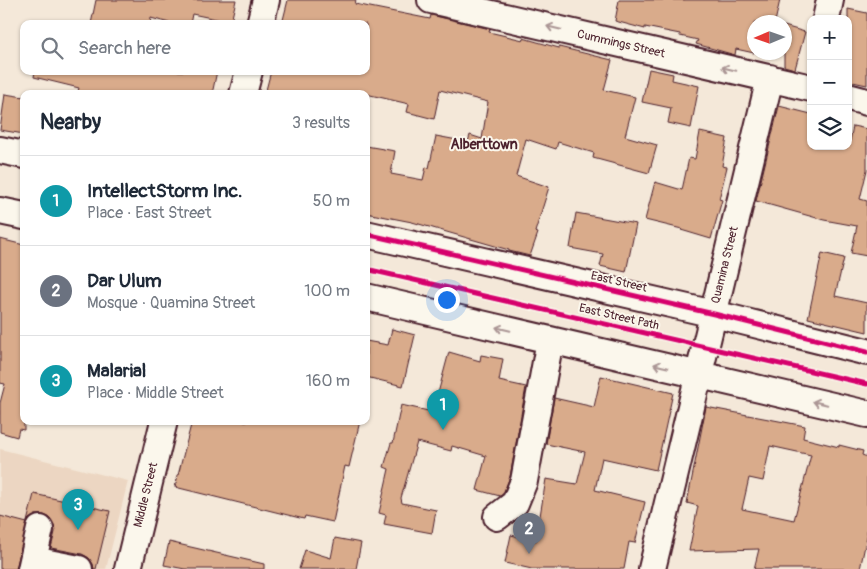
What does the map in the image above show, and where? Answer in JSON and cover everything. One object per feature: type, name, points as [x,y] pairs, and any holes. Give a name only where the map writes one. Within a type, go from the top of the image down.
[{"type":"street","points":[[261,20],[266,0]]},
{"type":"street","name":"Cummings Street","points":[[431,0],[488,6],[770,78],[807,85]]},
{"type":"street","points":[[827,15],[830,0]]},
{"type":"street","points":[[244,90],[248,75]]},
{"type":"street","name":"Quamina Street","points":[[652,569],[770,78]]},
{"type":"street","points":[[852,98],[867,102]]},
{"type":"street","points":[[0,150],[20,154]]},
{"type":"street","points":[[0,211],[20,215]]},
{"type":"street","name":"East Street","points":[[370,235],[714,314],[867,352]]},
{"type":"street","points":[[370,298],[867,414]]},
{"type":"street","points":[[497,518],[515,503],[524,481],[550,340]]},
{"type":"street","name":"Middle Street","points":[[128,569],[163,425]]},
{"type":"street","points":[[40,530],[32,564],[79,569]]},
{"type":"shaded area","points":[[0,449],[128,481],[106,569],[0,569]]},
{"type":"building","points":[[96,0],[236,0],[231,20],[221,20],[192,14],[191,20],[158,20],[151,18],[151,20],[92,20]]},
{"type":"building","points":[[288,0],[356,0],[355,4],[430,19],[431,15],[490,29],[489,32],[523,40],[523,38],[612,60],[604,90],[635,97],[625,136],[657,145],[649,173],[593,158],[594,153],[558,142],[556,149],[526,139],[516,176],[549,187],[535,232],[538,233],[530,256],[412,222],[370,214],[370,147],[395,151],[391,174],[423,180],[426,167],[429,168],[436,136],[468,142],[470,135],[482,139],[488,102],[440,90],[434,119],[407,112],[409,104],[370,95],[370,90],[266,90],[270,75],[370,75],[370,20],[283,20]]},
{"type":"building","points":[[619,0],[780,0],[777,15],[747,15],[747,51],[736,49],[735,55],[696,44],[698,40],[680,36],[680,34],[645,27],[645,29],[615,21]]},
{"type":"building","points":[[848,9],[867,13],[867,85],[852,82],[852,15],[848,15]]},
{"type":"building","points":[[792,28],[805,32],[795,69],[784,66],[784,60],[792,60]]},
{"type":"building","points":[[649,69],[673,74],[672,80],[699,86],[691,128],[668,123],[671,108],[642,102]]},
{"type":"building","points":[[34,75],[216,75],[213,90],[78,90],[79,88],[34,77]]},
{"type":"building","points":[[5,94],[20,96],[20,133],[0,130]]},
{"type":"building","points":[[779,106],[807,113],[807,150],[852,150],[853,126],[867,129],[867,170],[860,199],[867,201],[867,256],[851,253],[857,226],[824,220],[756,201]]},
{"type":"building","points":[[700,132],[727,138],[722,166],[727,167],[719,199],[722,200],[711,239],[682,229],[645,220],[655,182],[682,190],[689,158],[695,159]]},
{"type":"building","points":[[576,213],[636,224],[626,272],[600,266],[603,254],[570,248]]},
{"type":"building","points":[[0,239],[20,244],[20,425],[24,425],[24,430],[19,429],[17,437],[0,432],[0,403],[5,384],[0,383]]},
{"type":"building","points":[[822,253],[844,258],[835,296],[867,303],[867,332],[808,318]]},
{"type":"building","points":[[392,329],[415,335],[403,386],[370,378],[370,342],[388,345]]},
{"type":"building","points":[[449,352],[480,361],[481,355],[503,359],[499,381],[526,387],[510,477],[503,494],[500,496],[477,490],[486,456],[452,446],[451,451],[417,442],[401,498],[402,503],[436,510],[432,533],[384,524],[386,515],[379,513],[389,469],[384,467],[391,443],[393,443],[401,405],[433,412]]},
{"type":"building","points":[[601,376],[673,393],[656,470],[602,458],[595,490],[645,502],[635,543],[629,542],[624,569],[532,569],[505,563],[511,535],[536,541],[546,479],[577,484],[585,452],[546,444],[554,398],[594,407]]},
{"type":"building","points":[[706,407],[805,426],[803,438],[863,451],[862,455],[867,457],[867,536],[860,569],[754,569],[759,549],[689,551],[698,506],[687,503]],"holes":[[[770,446],[811,455],[794,520],[742,509],[749,478],[763,481]]]},
{"type":"building","points":[[191,425],[359,425],[349,467],[345,466],[333,522],[305,516],[304,519],[175,487]]},
{"type":"building","points":[[34,494],[110,511],[96,569],[94,569],[89,558],[82,554],[51,548],[55,532],[50,518],[44,515],[36,515],[27,522]]},
{"type":"building","points":[[0,516],[27,523],[16,569],[0,569]]},
{"type":"building","points":[[335,538],[361,543],[356,569],[299,569],[305,550],[331,558]]},
{"type":"building","points":[[169,542],[264,564],[264,569],[185,569],[164,565]]},
{"type":"cycle path","points":[[370,235],[714,314],[867,352]]},
{"type":"cycle path","name":"East Street Path","points":[[370,270],[867,384]]},
{"type":"place","name":"IntellectStorm Inc.","points":[[443,430]]},
{"type":"place","name":"Malarial","points":[[78,530]]},
{"type":"place","name":"Dar Ulum","points":[[529,554]]},
{"type":"district","name":"Alberttown","points":[[484,144]]}]
